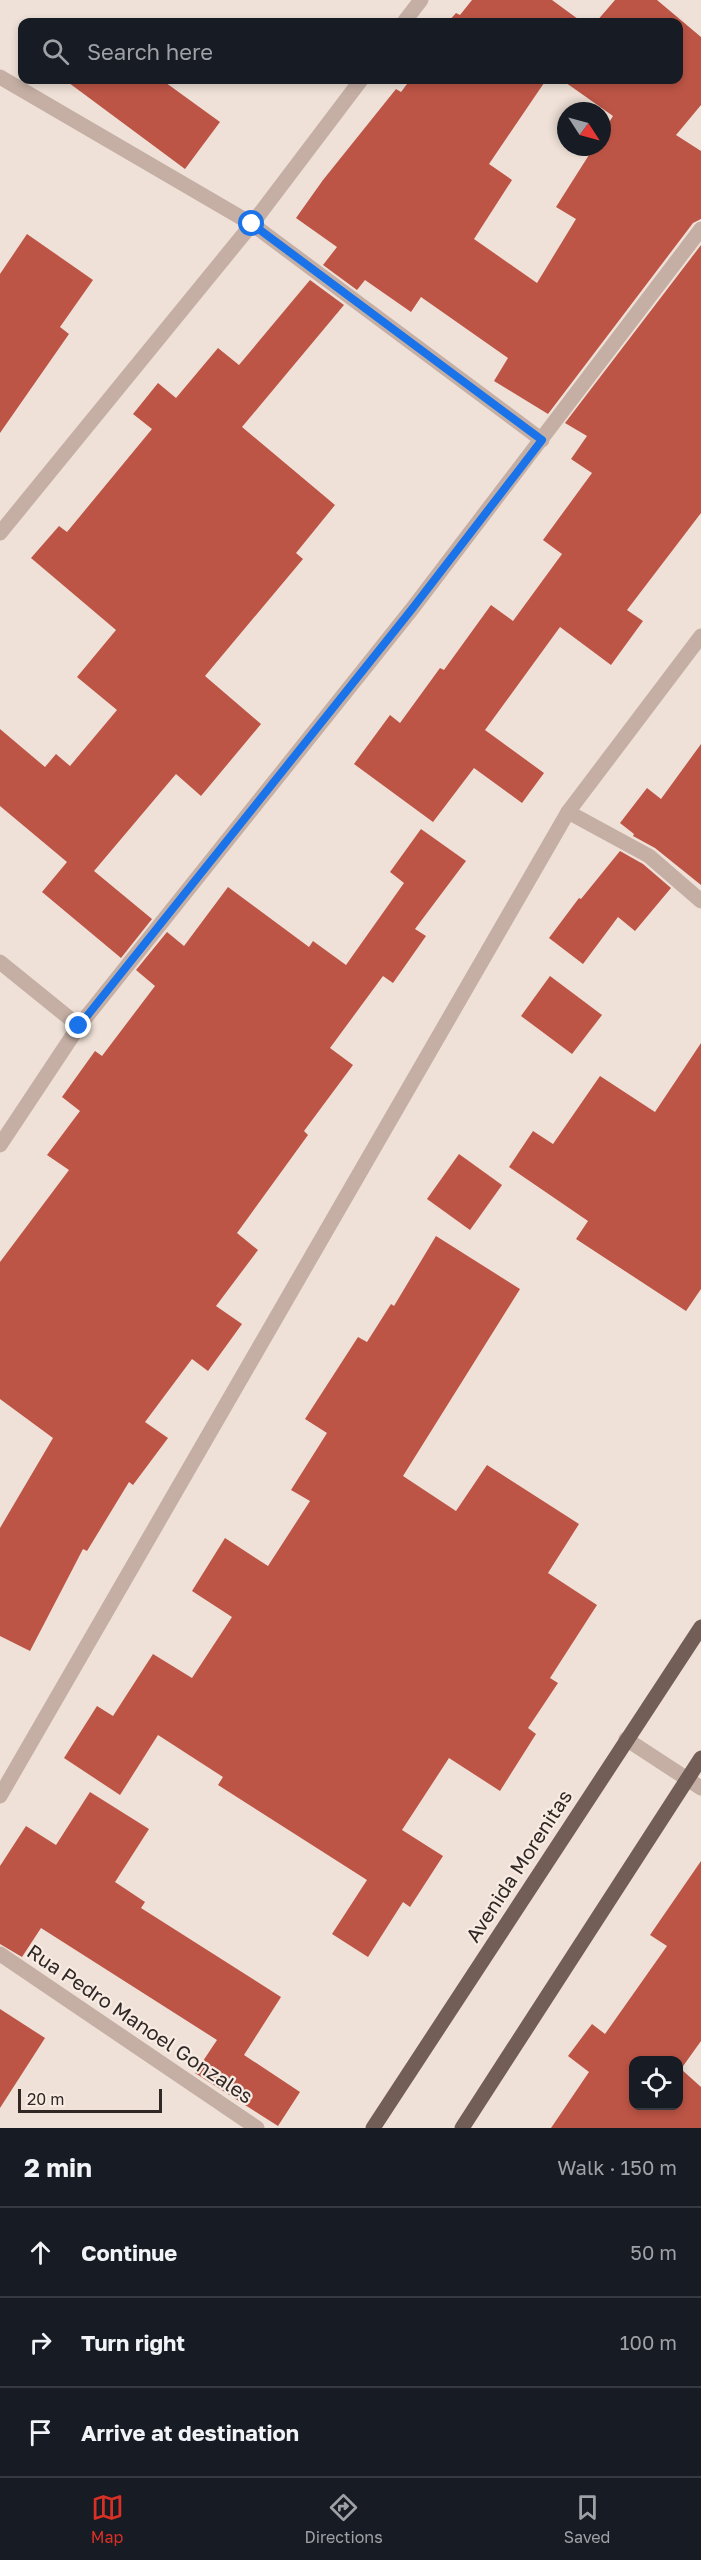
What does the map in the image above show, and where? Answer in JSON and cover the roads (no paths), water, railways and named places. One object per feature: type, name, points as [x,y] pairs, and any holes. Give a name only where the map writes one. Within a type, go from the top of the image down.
[{"type":"main road","name":"Avenida Morenitas","points":[[373,2128],[701,1627]]},
{"type":"main road","points":[[462,2128],[701,1758]]},
{"type":"street","points":[[407,18],[421,0]]},
{"type":"street","points":[[0,77],[252,224],[542,440]]},
{"type":"street","points":[[0,533],[252,224],[358,84]]},
{"type":"street","points":[[0,1145],[79,1026],[412,609],[701,229]]},
{"type":"street","points":[[0,1796],[568,812],[701,636]]},
{"type":"street","points":[[568,812],[649,856],[701,901]]},
{"type":"street","points":[[0,962],[79,1026]]},
{"type":"street","points":[[626,1739],[701,1788]]},
{"type":"street","name":"Rua Pedro Manoel Gonzales","points":[[0,1954],[257,2128]]}]
